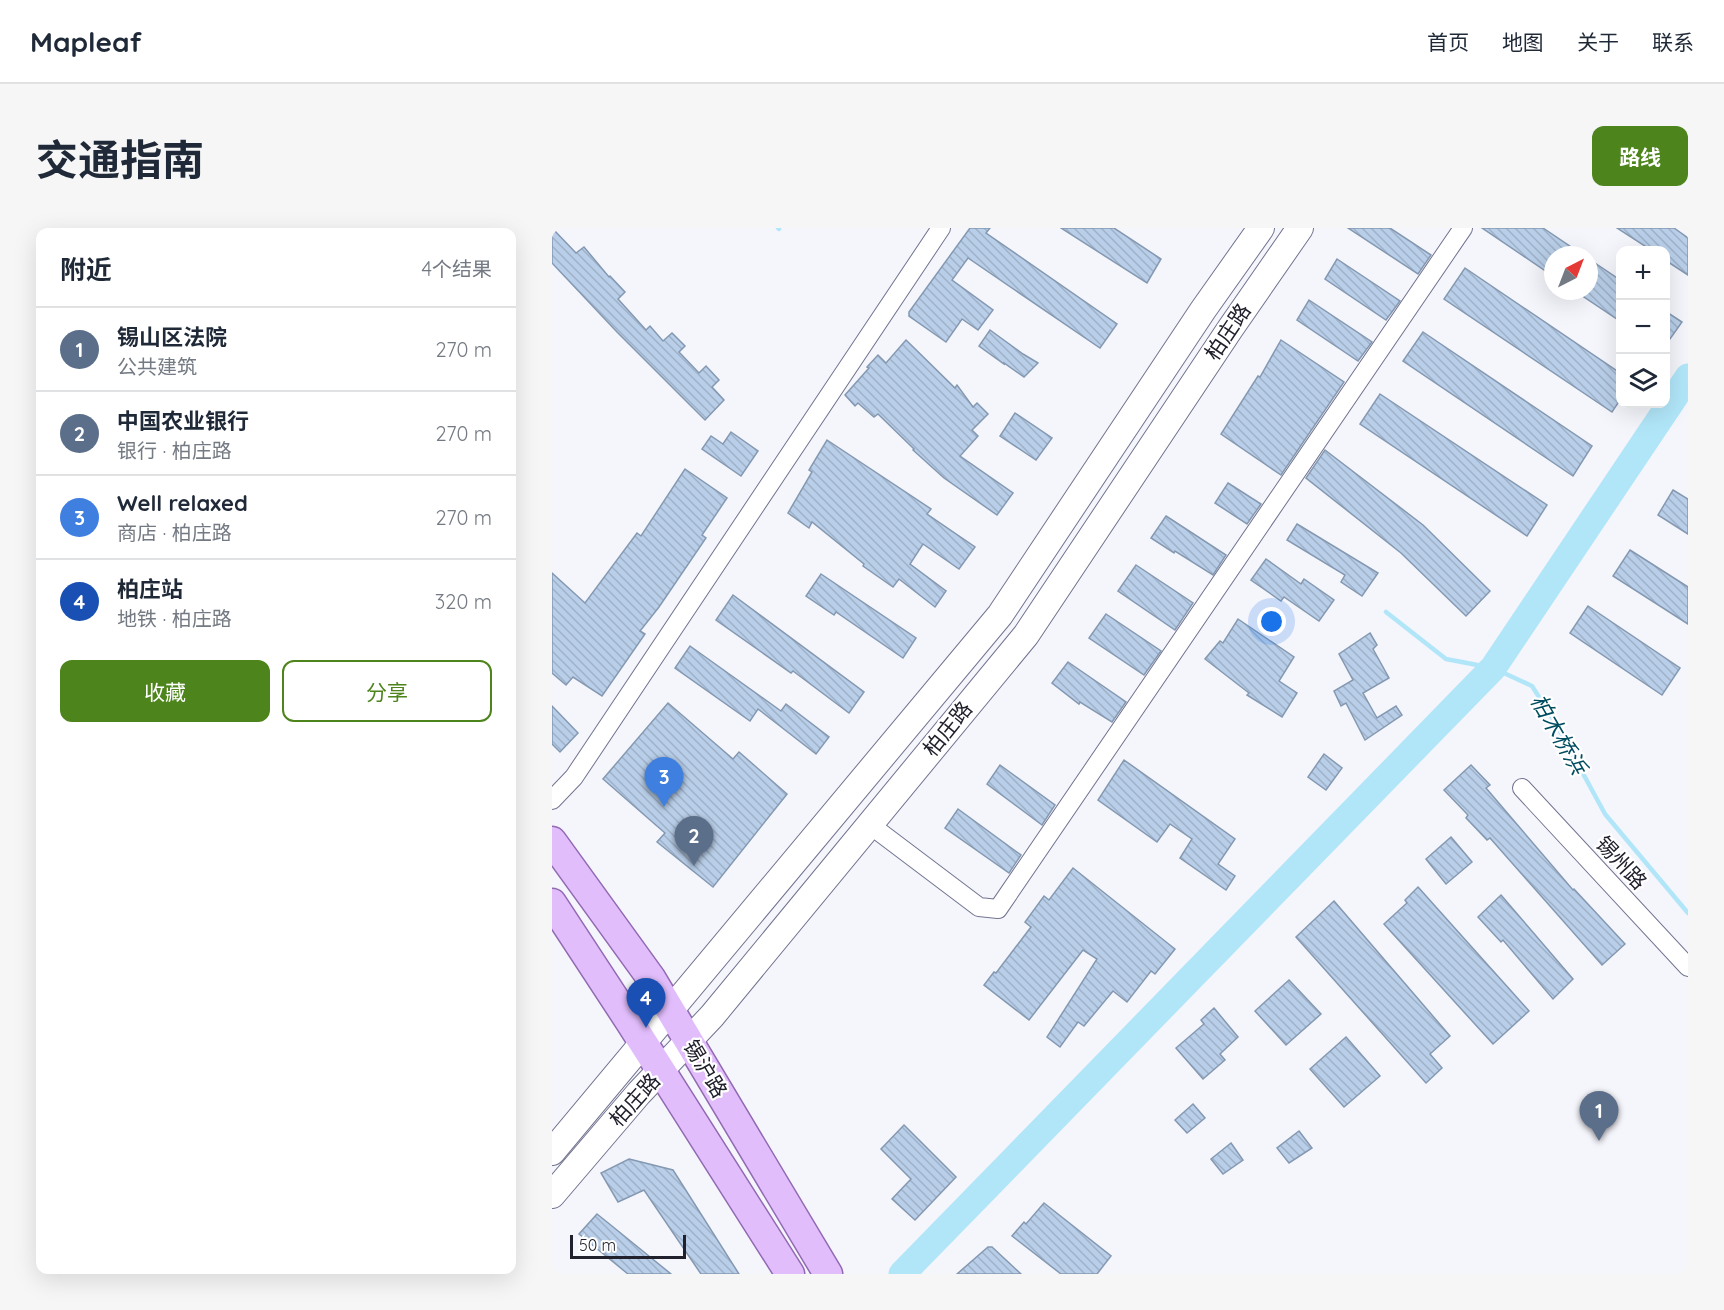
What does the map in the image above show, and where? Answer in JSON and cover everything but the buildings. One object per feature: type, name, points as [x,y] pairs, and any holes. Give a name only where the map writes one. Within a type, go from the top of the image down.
[{"type":"main road","name":"锡沪路","points":[[552,841],[651,978],[828,1274]]},
{"type":"main road","name":"锡沪路","points":[[552,903],[790,1274]]},
{"type":"street","points":[[552,800],[574,777],[941,228]]},
{"type":"street","name":"柏庄路","points":[[552,1152],[1000,615],[1203,310],[1261,228]]},
{"type":"street","name":"柏庄路","points":[[552,1195],[660,1071],[712,1016],[1026,635],[1300,228]]},
{"type":"street","points":[[869,824],[979,908],[998,909],[1463,228]]},
{"type":"street","name":"锡州路","points":[[1522,788],[1688,968]]},
{"type":"waterway","points":[[902,1274],[1493,668],[1688,377]]},
{"type":"waterway","name":"柏木桥浜","points":[[1386,612],[1446,659],[1493,668],[1532,686],[1555,722],[1605,814],[1688,913]]},
{"type":"place","name":"Well relaxed","points":[[664,807]]},
{"type":"place","name":"中国农业银行","points":[[694,866]]},
{"type":"place","name":"柏庄站","points":[[646,1028]]},
{"type":"place","name":"锡山区法院","points":[[1599,1141]]}]
